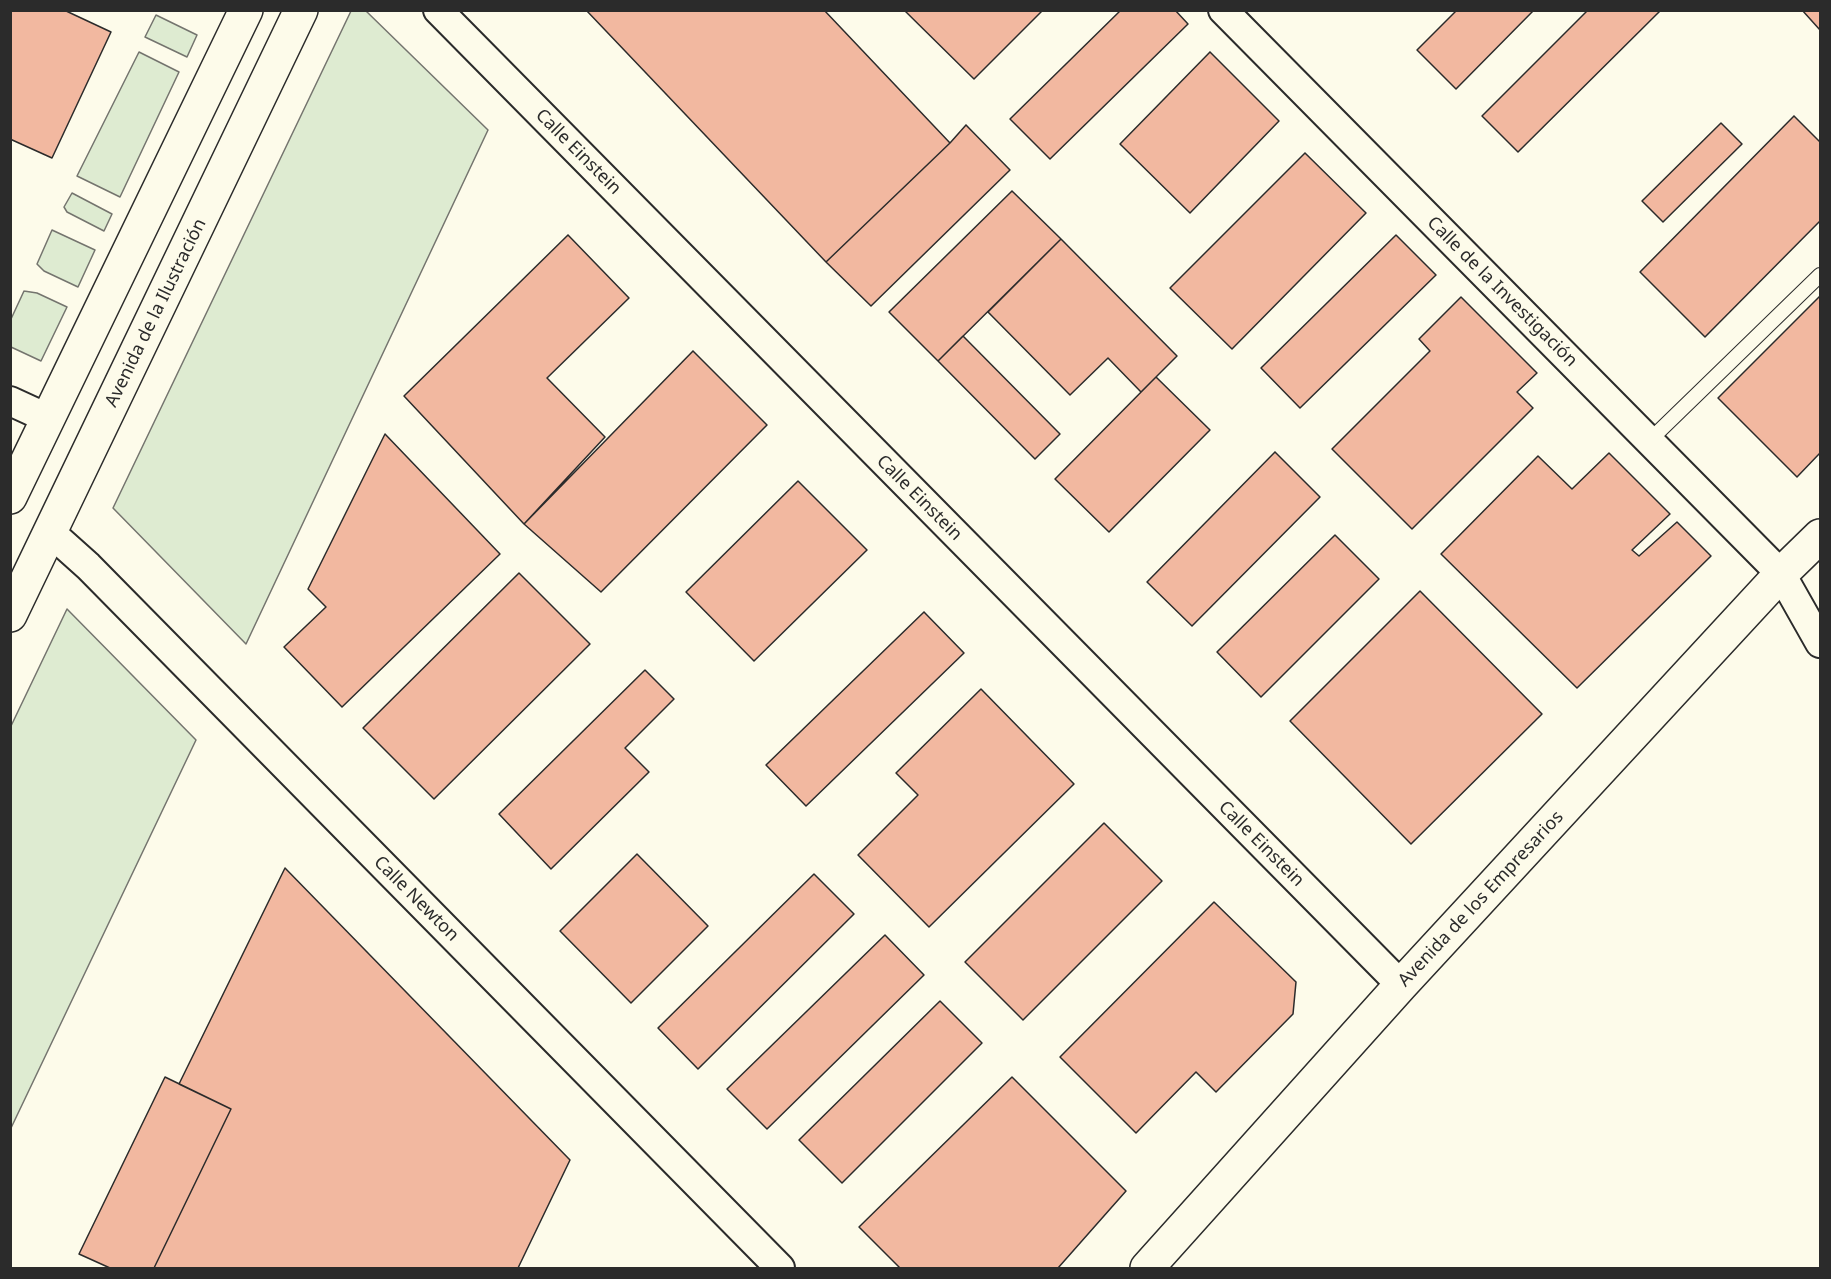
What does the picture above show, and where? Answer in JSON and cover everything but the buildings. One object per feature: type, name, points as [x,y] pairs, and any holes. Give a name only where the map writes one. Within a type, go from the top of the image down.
[{"type":"street","points":[[10,496],[246,10]]},
{"type":"street","name":"Avenida de la Ilustración","points":[[10,615],[301,10]]},
{"type":"street","name":"Calle Einstein","points":[[438,10],[1401,985]]},
{"type":"street","name":"Calle de la Investigación","points":[[1223,10],[1781,574],[1821,644]]},
{"type":"street","points":[[10,401],[47,418]]},
{"type":"street","name":"Calle Newton","points":[[50,532],[96,574],[780,1269]]},
{"type":"street","name":"Avenida de los Empresarios","points":[[1147,1269],[1401,985],[1781,574],[1821,536]]},
{"type":"lane","points":[[1649,441],[1821,275]]},
{"type":"green space","points":[[351,11],[366,11],[488,130],[246,644],[113,508]]},
{"type":"green space","points":[[156,15],[197,35],[187,57],[145,37]]},
{"type":"green space","points":[[139,52],[179,72],[120,197],[77,176]]},
{"type":"green space","points":[[72,193],[112,214],[104,231],[67,212],[64,207]]},
{"type":"green space","points":[[52,230],[95,250],[78,287],[44,271],[37,264]]},
{"type":"green space","points":[[24,291],[37,293],[67,307],[41,361],[11,347],[11,319]]},
{"type":"green space","points":[[67,609],[196,740],[11,1128],[11,726]]}]
